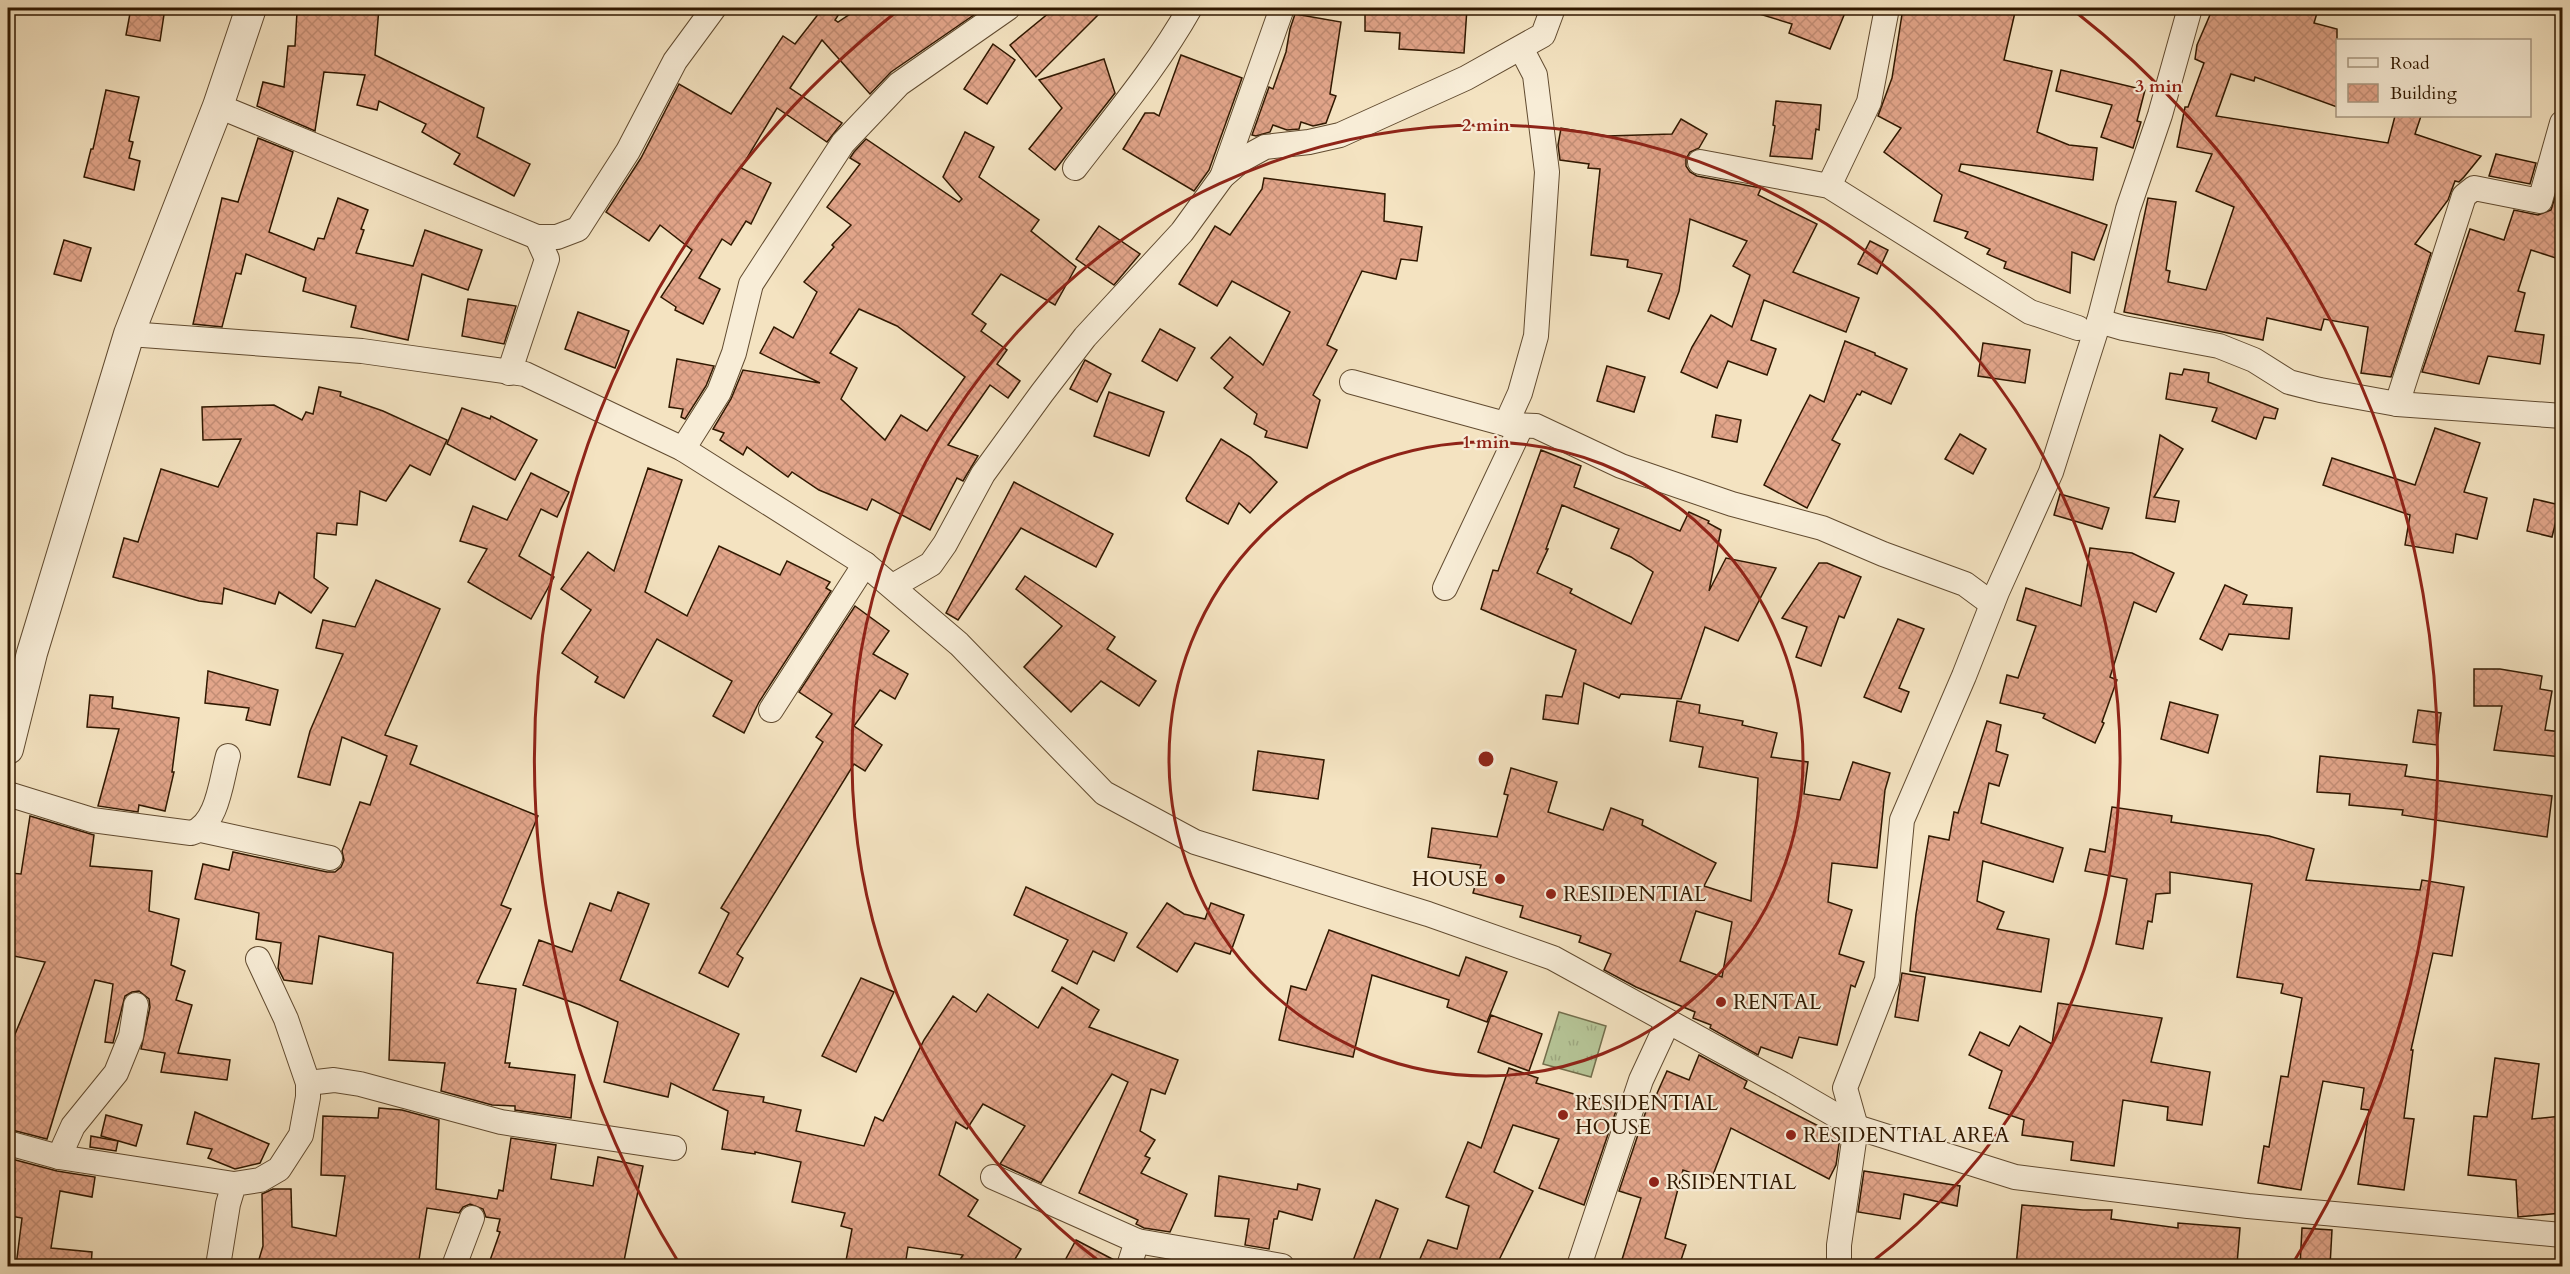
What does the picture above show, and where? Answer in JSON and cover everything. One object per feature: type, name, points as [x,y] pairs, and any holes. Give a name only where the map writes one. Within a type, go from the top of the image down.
[{"type":"street","points":[[8,749],[32,653],[129,334],[218,106],[251,8]]},
{"type":"street","points":[[218,106],[537,237],[557,237],[578,229],[628,151],[675,61],[714,8]]},
{"type":"street","points":[[683,449],[719,392],[734,353],[751,284],[843,143],[899,84],[1008,8]]},
{"type":"street","points":[[1075,168],[1142,80],[1191,8]]},
{"type":"street","points":[[1221,177],[1280,8]]},
{"type":"street","points":[[892,586],[930,564],[945,544],[983,474],[1042,393],[1085,338],[1182,232],[1221,177],[1243,159],[1265,147],[1309,142],[1340,135],[1466,78],[1543,35],[1553,8]]},
{"type":"street","points":[[1829,186],[1869,102],[1887,8]]},
{"type":"street","points":[[1839,1266],[1839,1245],[1856,1127],[1845,1088],[1887,980],[1902,820],[1964,676],[1992,604],[2051,472],[2088,325],[2160,116],[2190,8]]},
{"type":"street","points":[[1445,588],[1514,425],[1520,393],[1536,336],[1547,172],[1535,75],[1522,50],[1517,50]]},
{"type":"street","points":[[2397,404],[2464,196],[2474,188],[2540,201],[2562,123]]},
{"type":"street","points":[[1700,162],[1829,186],[2030,312],[2088,325],[2123,328],[2218,346],[2253,360],[2289,382],[2320,390],[2397,404],[2562,416]]},
{"type":"street","points":[[509,373],[547,259],[537,237]]},
{"type":"street","points":[[129,334],[362,351],[525,374],[683,449],[865,564],[959,644],[1104,793],[1195,842],[1428,914],[1553,958],[1856,1127],[2015,1177],[2248,1206],[2562,1235]]},
{"type":"street","points":[[1352,382],[1514,425],[1536,426],[1621,466],[1732,504],[1822,528],[1883,554],[1965,584],[1992,604]]},
{"type":"street","points":[[771,710],[865,564]]},
{"type":"street","points":[[201,830],[211,816],[228,756]]},
{"type":"street","points":[[8,794],[92,820],[191,832],[201,830],[330,858]]},
{"type":"street","points":[[8,1143],[59,1157],[234,1184],[260,1180],[279,1169],[301,1135],[308,1097],[308,1083],[286,1018],[258,959]]},
{"type":"street","points":[[59,1157],[73,1126],[116,1073],[131,1036],[136,1005]]},
{"type":"street","points":[[1579,1266],[1641,1080],[1668,1022]]},
{"type":"street","points":[[308,1083],[334,1080],[360,1084],[501,1122],[674,1148]]},
{"type":"street","points":[[993,1177],[1137,1241],[1282,1266]]},
{"type":"street","points":[[218,1266],[228,1203],[234,1184]]},
{"type":"street","points":[[454,1266],[472,1218]]},
{"type":"street","points":[[1128,1266],[1137,1241]]},
{"type":"green space","points":[[1559,1012],[1606,1026],[1591,1077],[1543,1064]]},
{"type":"building","points":[[131,8],[165,8],[160,41],[126,35]]},
{"type":"building","points":[[303,8],[379,8],[375,55],[484,108],[477,137],[530,164],[514,196],[454,164],[460,154],[422,132],[426,124],[379,101],[377,110],[357,105],[365,75],[324,72],[315,131],[257,106],[263,82],[284,87],[288,46],[295,46],[297,12],[302,12]]},
{"type":"building","points":[[823,8],[837,8],[841,11],[835,20],[838,22],[859,8],[984,8],[891,72],[870,94],[822,40],[790,88],[842,123],[827,142],[777,108],[741,168],[771,183],[751,224],[746,221],[731,245],[722,239],[699,278],[720,289],[703,324],[675,310],[676,307],[661,297],[692,250],[660,225],[649,241],[606,212],[641,158],[679,84],[731,114],[783,36],[795,44]]},
{"type":"building","points":[[1055,8],[1105,8],[1036,77],[1010,45]]},
{"type":"building","points":[[1365,8],[1467,8],[1464,53],[1399,49],[1400,33],[1365,31]]},
{"type":"building","points":[[1756,8],[1847,8],[1830,49],[1789,33],[1792,24],[1756,13]]},
{"type":"building","points":[[1903,8],[1938,13],[1940,8],[2016,8],[2004,60],[2052,71],[2037,132],[2069,145],[2097,148],[2093,180],[1961,164],[1959,171],[2107,225],[2094,260],[2072,252],[2070,293],[2004,268],[2006,262],[1987,254],[1990,249],[1965,238],[1968,232],[1934,221],[1942,195],[1884,152],[1901,128],[1878,116],[1892,78]]},
{"type":"building","points":[[2213,8],[2300,8],[2317,13],[2314,23],[2337,29],[2336,107],[2255,77],[2254,81],[2231,74],[2216,116],[2388,143],[2395,117],[2421,117],[2415,134],[2481,156],[2459,182],[2455,181],[2448,200],[2415,244],[2431,253],[2391,377],[2361,373],[2368,327],[2324,319],[2321,330],[2267,318],[2263,340],[2124,312],[2148,198],[2176,202],[2166,270],[2170,271],[2168,282],[2206,290],[2234,207],[2196,191],[2212,154],[2177,147],[2185,107],[2188,107],[2204,63],[2195,59],[2197,45]]},
{"type":"building","points":[[1295,14],[1341,22],[1330,94],[1336,96],[1326,123],[1313,126],[1301,122],[1299,129],[1287,130],[1273,125],[1270,132],[1252,135],[1269,87],[1273,89],[1286,52]]},
{"type":"building","points":[[993,44],[1015,60],[987,104],[964,89]]},
{"type":"building","points":[[1181,55],[1242,78],[1209,170],[1194,191],[1123,149],[1145,113],[1154,113],[1159,116]]},
{"type":"building","points":[[1104,59],[1115,93],[1055,170],[1029,149],[1062,108],[1039,80]]},
{"type":"building","points":[[2061,70],[2145,90],[2137,121],[2141,122],[2133,148],[2101,137],[2112,105],[2056,91]]},
{"type":"building","points":[[106,90],[139,97],[129,141],[133,142],[129,158],[140,161],[134,190],[84,177],[91,149],[93,149]]},
{"type":"building","points":[[1776,101],[1821,105],[1819,130],[1816,129],[1812,159],[1770,156]]},
{"type":"building","points":[[1681,119],[1707,134],[1699,148],[1690,152],[1686,159],[1686,166],[1690,172],[1697,176],[1761,188],[1758,195],[1817,224],[1793,272],[1859,298],[1846,332],[1764,300],[1751,340],[1776,349],[1767,375],[1728,361],[1717,388],[1681,372],[1692,347],[1711,315],[1732,327],[1750,275],[1733,266],[1747,241],[1690,219],[1679,291],[1669,319],[1648,311],[1662,274],[1627,267],[1628,260],[1591,255],[1600,169],[1588,168],[1589,164],[1560,160],[1558,145],[1561,128],[1607,136],[1672,134]]},
{"type":"building","points":[[965,132],[994,147],[979,177],[1039,220],[1031,231],[1076,267],[1055,305],[1001,274],[972,314],[986,324],[981,331],[1007,350],[997,364],[1020,381],[1008,398],[990,385],[948,445],[978,456],[963,481],[957,478],[930,530],[872,499],[867,510],[819,490],[792,472],[788,477],[747,447],[743,455],[720,440],[724,433],[713,429],[731,399],[743,370],[820,383],[760,353],[774,327],[793,338],[817,292],[804,282],[834,247],[832,245],[851,225],[827,207],[860,164],[850,158],[854,152],[866,139],[959,202],[962,199],[943,177]],"holes":[[[859,309],[897,326],[965,377],[927,431],[901,415],[885,440],[841,399],[857,368],[830,353]]]},
{"type":"building","points":[[258,138],[293,152],[269,232],[314,250],[318,238],[324,239],[338,198],[368,210],[356,253],[413,266],[425,230],[482,250],[468,290],[422,274],[408,340],[351,327],[356,306],[303,291],[306,278],[246,254],[241,274],[236,273],[222,327],[193,324],[222,198],[238,202]]},
{"type":"building","points":[[2496,154],[2536,163],[2530,184],[2489,176]]},
{"type":"building","points":[[2562,174],[2562,260],[2531,250],[2518,291],[2525,293],[2515,331],[2544,335],[2540,364],[2488,356],[2479,384],[2422,372],[2470,229],[2504,240],[2514,210],[2538,215],[2551,210]]},
{"type":"building","points":[[1264,178],[1385,194],[1384,221],[1422,227],[1417,261],[1401,259],[1396,279],[1362,271],[1327,345],[1337,350],[1313,395],[1320,400],[1307,448],[1265,437],[1267,431],[1254,424],[1257,414],[1224,388],[1233,377],[1211,358],[1230,337],[1263,365],[1290,312],[1232,281],[1217,306],[1179,284],[1215,226],[1230,235],[1262,189]]},
{"type":"building","points":[[1099,226],[1140,254],[1114,285],[1076,259]]},
{"type":"building","points":[[64,240],[91,248],[81,281],[54,274]]},
{"type":"building","points":[[1870,241],[1888,250],[1877,274],[1858,264]]},
{"type":"building","points":[[468,299],[516,306],[504,344],[462,336]]},
{"type":"building","points":[[578,312],[629,331],[615,368],[565,349]]},
{"type":"building","points":[[1160,329],[1195,348],[1177,381],[1142,361]]},
{"type":"building","points":[[1845,341],[1907,369],[1891,404],[1862,391],[1860,395],[1857,394],[1832,440],[1840,444],[1807,508],[1764,485],[1810,395],[1824,402]]},
{"type":"building","points":[[1983,343],[2030,350],[2025,383],[1978,376]]},
{"type":"building","points":[[677,359],[714,366],[706,386],[685,419],[681,417],[683,409],[669,407]]},
{"type":"building","points":[[1085,360],[1111,374],[1097,402],[1070,389]]},
{"type":"building","points":[[1607,366],[1645,377],[1634,412],[1597,401]]},
{"type":"building","points":[[2184,369],[2209,373],[2208,382],[2278,409],[2275,419],[2264,417],[2256,439],[2212,421],[2217,408],[2166,399],[2170,373],[2182,375]]},
{"type":"building","points":[[319,387],[341,392],[340,396],[383,411],[447,440],[430,475],[410,465],[386,501],[360,491],[357,525],[337,523],[336,535],[317,533],[314,578],[328,588],[311,613],[279,592],[275,604],[224,588],[222,604],[199,601],[113,577],[124,538],[138,542],[161,469],[218,487],[241,439],[203,440],[202,407],[274,405],[302,420],[306,412],[313,414]]},
{"type":"building","points":[[1109,392],[1164,412],[1149,456],[1094,436]]},
{"type":"building","points":[[462,408],[490,419],[491,416],[537,440],[515,480],[447,444]]},
{"type":"building","points":[[1716,415],[1741,420],[1737,442],[1712,437]]},
{"type":"building","points":[[2435,428],[2480,443],[2464,492],[2487,498],[2477,539],[2456,534],[2453,553],[2405,545],[2410,515],[2323,485],[2332,458],[2415,485]]},
{"type":"building","points":[[1960,434],[1986,449],[1973,474],[1945,459]]},
{"type":"building","points":[[2160,435],[2183,449],[2154,497],[2179,501],[2175,522],[2146,518]]},
{"type":"building","points":[[1221,439],[1250,457],[1277,482],[1250,513],[1239,503],[1228,524],[1187,501],[1186,498]]},
{"type":"building","points":[[1541,450],[1581,466],[1574,487],[1680,531],[1689,512],[1709,521],[1708,523],[1721,530],[1709,591],[1726,558],[1776,568],[1738,641],[1705,627],[1681,699],[1621,694],[1619,698],[1584,683],[1578,724],[1543,719],[1546,695],[1562,697],[1576,650],[1481,609],[1493,570],[1498,571]],"holes":[[[1562,505],[1619,529],[1611,548],[1631,557],[1653,572],[1631,624],[1570,593],[1572,589],[1537,573],[1548,549],[1546,549]]]},
{"type":"building","points":[[648,468],[682,480],[645,592],[687,616],[719,546],[780,575],[787,561],[830,582],[826,588],[831,591],[759,702],[744,733],[713,716],[732,681],[657,639],[624,698],[595,682],[598,677],[562,653],[591,610],[561,589],[588,552],[614,571]]},
{"type":"building","points":[[531,473],[569,492],[557,517],[541,509],[519,556],[554,577],[531,619],[468,582],[487,549],[460,541],[473,506],[507,520]]},
{"type":"building","points":[[1014,482],[1113,534],[1096,567],[1021,528],[958,620],[946,613]]},
{"type":"building","points":[[2060,494],[2109,508],[2102,529],[2054,515]]},
{"type":"building","points":[[2534,499],[2560,505],[2552,537],[2527,531]]},
{"type":"building","points":[[2090,548],[2132,553],[2174,573],[2156,612],[2134,602],[2110,677],[2117,680],[2102,722],[2104,723],[2095,743],[2043,718],[2045,714],[2000,703],[2007,675],[2018,678],[2036,626],[2017,620],[2026,588],[2081,606]]},
{"type":"building","points":[[1819,563],[1827,563],[1861,577],[1844,618],[1839,616],[1821,666],[1796,657],[1807,627],[1782,618]]},
{"type":"building","points":[[1025,576],[1115,637],[1107,649],[1156,681],[1139,706],[1101,681],[1071,712],[1024,667],[1062,626],[1016,589]]},
{"type":"building","points":[[376,580],[440,609],[385,735],[417,746],[410,764],[538,816],[501,905],[511,909],[477,983],[516,989],[505,1063],[510,1063],[509,1067],[575,1075],[571,1118],[515,1110],[515,1106],[492,1105],[441,1091],[445,1063],[389,1060],[393,953],[319,936],[312,984],[284,980],[278,968],[281,943],[256,939],[259,913],[195,899],[203,864],[229,870],[233,852],[327,872],[335,872],[341,867],[344,860],[342,851],[360,802],[370,805],[387,756],[342,737],[330,785],[298,777],[310,731],[343,654],[316,648],[323,620],[355,627]]},
{"type":"building","points":[[2225,585],[2247,595],[2243,604],[2292,608],[2289,639],[2229,634],[2222,650],[2200,639]]},
{"type":"building","points":[[855,606],[889,631],[873,654],[908,674],[895,699],[880,690],[854,726],[882,745],[865,771],[854,764],[737,954],[743,958],[728,987],[699,973],[729,913],[721,908],[823,742],[816,737],[832,714],[799,692]]},
{"type":"building","points":[[1898,619],[1924,629],[1899,688],[1909,692],[1901,712],[1864,697]]},
{"type":"building","points":[[2474,669],[2500,669],[2542,676],[2540,689],[2552,691],[2545,730],[2562,732],[2562,757],[2494,750],[2502,706],[2474,706]]},
{"type":"building","points":[[208,671],[278,690],[270,725],[246,720],[249,708],[205,703]]},
{"type":"building","points":[[90,695],[113,697],[112,708],[179,718],[172,772],[174,772],[165,811],[139,805],[138,812],[98,806],[119,729],[87,727]]},
{"type":"building","points":[[1677,701],[1700,705],[1699,713],[1743,721],[1742,725],[1777,733],[1771,757],[1808,762],[1804,794],[1840,800],[1853,762],[1890,773],[1885,790],[1877,868],[1832,863],[1828,902],[1852,910],[1839,954],[1864,962],[1855,987],[1851,985],[1837,1045],[1799,1037],[1792,1058],[1761,1047],[1758,1055],[1710,1028],[1711,1025],[1693,1018],[1695,1012],[1636,987],[1604,970],[1611,954],[1579,942],[1581,936],[1520,917],[1523,906],[1473,893],[1481,865],[1428,857],[1432,828],[1497,837],[1508,795],[1504,794],[1511,768],[1557,782],[1548,812],[1603,830],[1611,808],[1643,820],[1642,825],[1716,863],[1704,886],[1751,901],[1758,778],[1699,767],[1703,747],[1670,741]],"holes":[[[1696,911],[1732,922],[1722,977],[1680,961]]]},
{"type":"building","points":[[2170,702],[2218,715],[2208,753],[2161,739]]},
{"type":"building","points":[[2418,710],[2441,713],[2437,745],[2413,742]]},
{"type":"building","points":[[1987,721],[2001,725],[1996,751],[2008,755],[1999,786],[1989,783],[1981,823],[2063,848],[2053,882],[1983,861],[1977,901],[2004,912],[1997,929],[2049,939],[2041,992],[1910,971],[1916,914],[1929,836],[1949,840],[1954,812],[1958,813]]},
{"type":"building","points":[[1258,751],[1324,760],[1318,799],[1253,790]]},
{"type":"building","points":[[2320,756],[2407,765],[2405,776],[2552,796],[2547,837],[2402,815],[2403,810],[2349,805],[2350,794],[2317,792]]},
{"type":"building","points":[[2112,807],[2172,816],[2171,822],[2269,836],[2314,849],[2306,880],[2420,890],[2422,880],[2464,887],[2452,956],[2433,953],[2411,1050],[2413,1050],[2404,1118],[2414,1119],[2404,1190],[2358,1184],[2369,1110],[2361,1109],[2364,1088],[2323,1081],[2301,1190],[2258,1183],[2264,1146],[2269,1147],[2281,1076],[2288,1077],[2302,998],[2281,993],[2283,984],[2237,977],[2252,884],[2170,872],[2170,893],[2156,894],[2152,922],[2148,921],[2143,949],[2116,944],[2127,879],[2085,871],[2090,849],[2105,852]]},
{"type":"building","points":[[30,816],[94,835],[90,866],[152,871],[149,911],[179,919],[171,965],[185,971],[176,1000],[192,1005],[178,1053],[230,1060],[227,1080],[161,1072],[165,1053],[141,1049],[150,1007],[149,999],[139,991],[125,996],[113,1043],[105,1042],[113,984],[95,980],[47,1139],[8,1129],[8,1051],[45,962],[8,955],[10,873],[21,874]]},
{"type":"building","points":[[1026,887],[1127,933],[1114,961],[1093,951],[1077,984],[1052,971],[1068,940],[1014,915]]},
{"type":"building","points":[[618,892],[649,904],[620,980],[739,1034],[713,1090],[764,1097],[763,1102],[801,1110],[796,1131],[864,1146],[875,1117],[883,1121],[924,1040],[953,996],[976,1012],[988,994],[1038,1028],[1062,987],[1099,1010],[1089,1027],[1178,1060],[1165,1094],[1151,1089],[1140,1131],[1155,1140],[1145,1156],[1150,1158],[1141,1173],[1187,1194],[1170,1232],[1144,1228],[1136,1224],[1138,1220],[1079,1193],[1128,1082],[1112,1074],[1041,1183],[1000,1164],[1025,1126],[983,1104],[967,1129],[956,1122],[939,1175],[978,1200],[968,1216],[1021,1249],[1011,1266],[956,1266],[963,1255],[908,1247],[905,1266],[845,1266],[852,1229],[841,1226],[845,1213],[792,1202],[801,1162],[755,1152],[755,1154],[722,1149],[728,1111],[671,1083],[668,1097],[604,1082],[618,1022],[580,1005],[523,985],[539,940],[572,952],[590,903],[611,911]]},
{"type":"building","points":[[1167,903],[1184,914],[1205,919],[1211,903],[1244,915],[1230,954],[1195,943],[1177,972],[1137,947]]},
{"type":"building","points":[[1329,930],[1459,976],[1466,957],[1507,972],[1487,1022],[1447,1007],[1449,1000],[1372,975],[1353,1057],[1279,1040],[1291,986],[1306,990]]},
{"type":"building","points":[[1902,973],[1925,977],[1918,1021],[1895,1017]]},
{"type":"building","points":[[861,978],[894,992],[856,1072],[822,1056]]},
{"type":"building","points":[[2058,1003],[2162,1018],[2151,1062],[2210,1072],[2202,1125],[2167,1120],[2168,1107],[2123,1100],[2114,1166],[2071,1160],[2073,1142],[2022,1135],[2024,1120],[1989,1108],[2002,1071],[1969,1055],[1980,1032],[2009,1046],[2020,1026],[2052,1044]]},
{"type":"building","points":[[1491,1015],[1542,1034],[1529,1071],[1478,1052]]},
{"type":"building","points":[[1699,1055],[1747,1081],[1744,1088],[1840,1137],[1836,1165],[1829,1179],[1731,1128],[1711,1180],[1683,1170],[1665,1238],[1686,1245],[1679,1266],[1620,1266],[1641,1198],[1619,1191],[1647,1108],[1650,1109],[1667,1071],[1689,1080]]},
{"type":"building","points":[[2495,1058],[2539,1064],[2532,1119],[2562,1116],[2562,1213],[2518,1217],[2516,1180],[2468,1175],[2474,1116],[2487,1117]]},
{"type":"building","points":[[1509,1068],[1538,1078],[1536,1083],[1598,1101],[1599,1097],[1619,1102],[1584,1205],[1539,1188],[1559,1139],[1513,1125],[1494,1172],[1533,1191],[1496,1266],[1417,1266],[1428,1240],[1457,1249],[1469,1206],[1446,1197],[1468,1142],[1481,1148]]},
{"type":"building","points":[[379,1108],[402,1110],[439,1120],[436,1189],[497,1199],[499,1190],[503,1191],[511,1138],[556,1145],[551,1179],[593,1186],[598,1157],[643,1166],[623,1266],[488,1266],[500,1232],[497,1231],[500,1219],[486,1217],[483,1209],[470,1204],[463,1207],[459,1213],[427,1208],[418,1266],[257,1266],[263,1246],[262,1194],[273,1189],[291,1189],[292,1227],[336,1236],[345,1176],[321,1175],[323,1116],[378,1118]]},
{"type":"building","points":[[195,1112],[269,1144],[260,1163],[235,1169],[208,1158],[212,1149],[187,1144]]},
{"type":"building","points":[[106,1115],[142,1125],[136,1146],[101,1136]]},
{"type":"building","points":[[91,1136],[118,1141],[116,1151],[90,1147]]},
{"type":"building","points":[[8,1158],[57,1171],[95,1177],[92,1197],[60,1191],[51,1248],[92,1252],[91,1266],[16,1266],[22,1218],[10,1216],[15,1189],[8,1188]]},
{"type":"building","points":[[1864,1171],[1960,1186],[1957,1206],[1904,1194],[1900,1219],[1858,1212]]},
{"type":"building","points":[[1219,1176],[1297,1190],[1298,1184],[1320,1189],[1312,1220],[1279,1211],[1277,1219],[1274,1219],[1269,1249],[1245,1245],[1249,1219],[1215,1216]]},
{"type":"building","points":[[1376,1200],[1398,1209],[1377,1266],[1351,1266]]},
{"type":"building","points":[[2022,1205],[2112,1210],[2111,1219],[2178,1228],[2178,1223],[2240,1228],[2237,1264],[2198,1260],[2198,1266],[2016,1266]]},
{"type":"building","points":[[2302,1228],[2332,1230],[2330,1266],[2300,1266]]},
{"type":"building","points":[[1076,1240],[1116,1261],[1115,1266],[1062,1266]]},
{"type":"place","name":"HOUSE","points":[[1500,879]]},
{"type":"place","name":"RESIDENTIAL","points":[[1551,894]]},
{"type":"place","name":"RENTAL","points":[[1721,1002]]},
{"type":"place","name":"RESIDENTIAL HOUSE","points":[[1563,1115]]},
{"type":"place","name":"RESIDENTIAL AREA","points":[[1791,1135]]},
{"type":"place","name":"RSIDENTIAL","points":[[1654,1182]]}]
